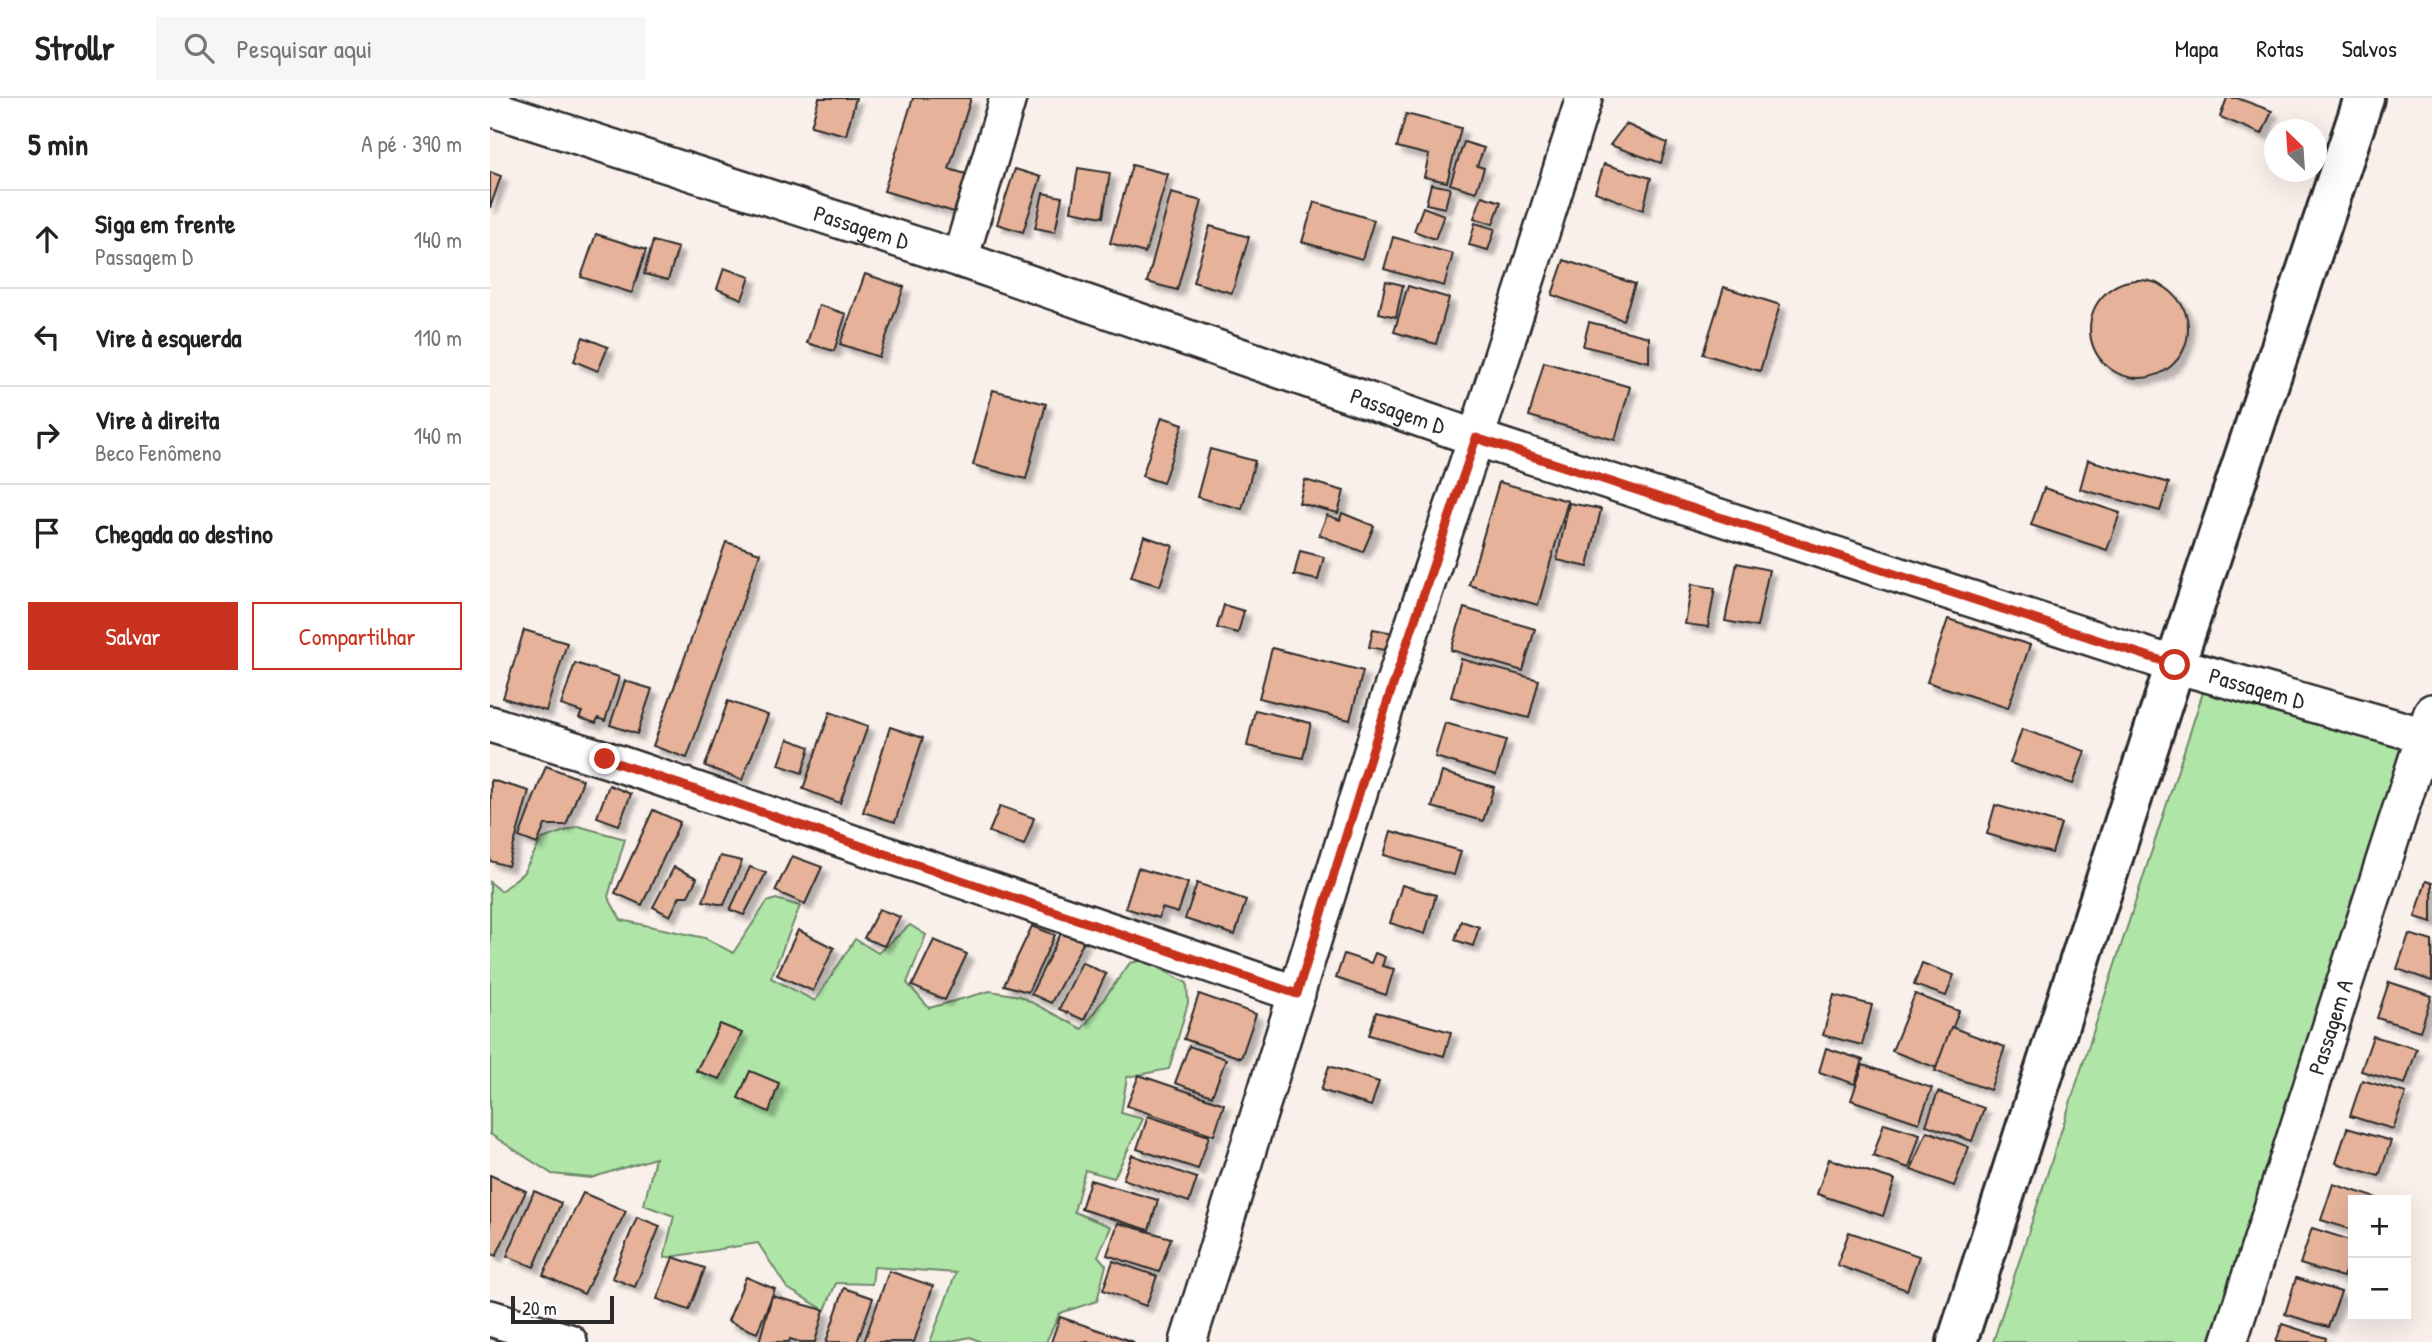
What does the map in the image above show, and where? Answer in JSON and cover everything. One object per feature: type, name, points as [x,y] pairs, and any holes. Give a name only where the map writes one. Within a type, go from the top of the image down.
[{"type":"main road","points":[[1957,1342],[2175,665],[2364,98]]},
{"type":"street","points":[[960,259],[1008,98]]},
{"type":"street","points":[[1188,1342],[1387,703],[1476,438],[1584,98]]},
{"type":"street","name":"Passagem D","points":[[490,108],[960,259],[1476,438],[2175,665],[2430,728]]},
{"type":"street","points":[[490,724],[631,767],[1297,994]]},
{"type":"street","name":"Passagem A","points":[[2229,1342],[2430,728]]},
{"type":"street","points":[[490,1318],[569,1342]]},
{"type":"green space","points":[[2205,686],[2403,748],[2209,1342],[1993,1342]]},
{"type":"green space","points":[[578,826],[625,839],[608,897],[621,920],[705,938],[733,953],[767,902],[776,899],[800,906],[771,978],[815,1001],[855,939],[878,953],[910,925],[926,935],[907,983],[929,1008],[990,991],[1020,996],[1082,1029],[1130,963],[1145,960],[1187,983],[1188,1003],[1169,1069],[1127,1077],[1121,1113],[1143,1119],[1114,1178],[1085,1170],[1074,1212],[1111,1227],[1098,1256],[1106,1265],[1097,1301],[1060,1313],[1046,1342],[981,1342],[970,1337],[947,1342],[930,1342],[956,1273],[874,1267],[872,1284],[836,1283],[825,1310],[787,1288],[758,1243],[664,1258],[674,1216],[644,1205],[655,1158],[591,1178],[552,1174],[490,1134],[490,882],[501,891],[523,873],[542,839]]},
{"type":"building","points":[[819,98],[856,98],[846,135],[811,126]]},
{"type":"building","points":[[913,98],[971,98],[949,169],[966,174],[954,212],[884,191]]},
{"type":"building","points":[[2227,98],[2237,98],[2272,111],[2269,119],[2264,119],[2262,134],[2220,117]]},
{"type":"building","points":[[1406,114],[1461,128],[1447,182],[1424,177],[1429,155],[1397,147]]},
{"type":"building","points":[[1626,124],[1667,143],[1661,163],[1610,145]]},
{"type":"building","points":[[1464,142],[1484,148],[1477,166],[1484,168],[1476,192],[1450,184]]},
{"type":"building","points":[[1604,164],[1651,178],[1643,210],[1595,192]]},
{"type":"building","points":[[1132,165],[1168,174],[1145,253],[1110,243]]},
{"type":"building","points":[[1078,168],[1110,173],[1103,217],[1071,211]]},
{"type":"building","points":[[1015,169],[1041,177],[1023,232],[997,224]]},
{"type":"building","points":[[490,172],[501,176],[490,208]]},
{"type":"building","points":[[1431,184],[1450,188],[1445,208],[1426,204]]},
{"type":"building","points":[[1043,193],[1062,197],[1055,232],[1035,228]]},
{"type":"building","points":[[1171,193],[1202,201],[1177,290],[1147,282]]},
{"type":"building","points":[[1482,196],[1501,202],[1493,224],[1474,218]]},
{"type":"building","points":[[1314,202],[1374,220],[1362,259],[1302,242]]},
{"type":"building","points":[[1423,207],[1444,215],[1435,239],[1414,231]]},
{"type":"building","points":[[1475,223],[1495,229],[1488,250],[1469,245]]},
{"type":"building","points":[[1210,226],[1249,237],[1232,293],[1193,282]]},
{"type":"building","points":[[596,234],[646,250],[632,293],[581,277]]},
{"type":"building","points":[[1393,237],[1453,254],[1444,286],[1384,269]]},
{"type":"building","points":[[653,241],[678,248],[668,280],[644,274]]},
{"type":"building","points":[[1564,260],[1635,284],[1623,320],[1552,295]]},
{"type":"building","points":[[724,268],[750,277],[742,299],[717,289]]},
{"type":"building","points":[[865,274],[904,287],[879,357],[840,344]]},
{"type":"building","points":[[2139,280],[2166,288],[2180,302],[2188,329],[2180,356],[2166,370],[2139,378],[2112,370],[2098,356],[2090,329],[2098,302],[2112,288]]},
{"type":"building","points":[[1386,281],[1403,285],[1396,317],[1379,313]]},
{"type":"building","points":[[1408,286],[1449,298],[1436,344],[1394,332]]},
{"type":"building","points":[[1724,287],[1780,305],[1760,371],[1703,354]]},
{"type":"building","points":[[819,305],[846,314],[834,351],[807,343]]},
{"type":"building","points":[[1589,322],[1649,337],[1649,362],[1583,346]]},
{"type":"building","points":[[583,337],[608,347],[598,371],[574,361]]},
{"type":"building","points":[[1544,362],[1630,387],[1615,440],[1529,416]]},
{"type":"building","points":[[993,390],[1046,404],[1026,479],[973,465]]},
{"type":"building","points":[[1162,417],[1183,424],[1163,483],[1142,476]]},
{"type":"building","points":[[1210,449],[1255,461],[1242,509],[1197,497]]},
{"type":"building","points":[[2088,460],[2169,483],[2160,511],[2080,489]]},
{"type":"building","points":[[1305,480],[1344,491],[1338,513],[1299,503]]},
{"type":"building","points":[[1499,482],[1568,501],[1538,605],[1469,585]]},
{"type":"building","points":[[2044,488],[2120,513],[2107,550],[2031,525]]},
{"type":"building","points":[[1569,503],[1601,509],[1588,567],[1557,560]]},
{"type":"building","points":[[1342,513],[1374,526],[1363,552],[1319,535],[1327,515],[1340,520]]},
{"type":"building","points":[[1144,536],[1173,546],[1160,586],[1131,577]]},
{"type":"building","points":[[726,542],[760,553],[687,758],[653,746]]},
{"type":"building","points":[[1300,551],[1324,557],[1318,580],[1294,575]]},
{"type":"building","points":[[1737,563],[1769,570],[1757,627],[1725,621]]},
{"type":"building","points":[[1692,584],[1715,588],[1708,627],[1685,624]]},
{"type":"building","points":[[1224,605],[1244,611],[1238,633],[1217,628]]},
{"type":"building","points":[[1464,608],[1535,629],[1523,671],[1451,650]]},
{"type":"building","points":[[1948,619],[2030,645],[2008,708],[1927,682]]},
{"type":"building","points":[[1373,629],[1394,633],[1390,651],[1369,647]]},
{"type":"building","points":[[524,630],[567,643],[546,711],[503,698]]},
{"type":"building","points":[[1272,648],[1363,671],[1350,720],[1259,698]]},
{"type":"building","points":[[1461,659],[1539,680],[1529,718],[1451,697]]},
{"type":"building","points":[[575,663],[619,677],[605,721],[598,718],[596,723],[579,718],[582,712],[561,705]]},
{"type":"building","points":[[625,681],[652,689],[637,734],[610,725]]},
{"type":"building","points":[[728,701],[768,715],[742,780],[705,766]]},
{"type":"building","points":[[1255,710],[1311,723],[1303,758],[1247,746]]},
{"type":"building","points":[[830,712],[868,726],[840,803],[803,789]]},
{"type":"building","points":[[1445,723],[1506,740],[1496,775],[1435,757]]},
{"type":"building","points":[[890,727],[923,738],[895,822],[863,812]]},
{"type":"building","points":[[2022,729],[2085,751],[2073,784],[2010,763]]},
{"type":"building","points":[[788,739],[810,747],[802,773],[779,765]]},
{"type":"building","points":[[546,766],[583,780],[566,825],[545,825],[537,844],[519,837]]},
{"type":"building","points":[[1442,772],[1494,787],[1483,821],[1432,807]]},
{"type":"building","points":[[491,780],[529,791],[508,866],[490,861]]},
{"type":"building","points":[[609,785],[631,794],[619,825],[597,817]]},
{"type":"building","points":[[1995,805],[2061,824],[2052,853],[1987,834]]},
{"type":"building","points":[[1000,806],[1034,818],[1024,845],[989,832]]},
{"type":"building","points":[[653,810],[680,822],[642,905],[615,893]]},
{"type":"building","points":[[1391,831],[1461,851],[1454,875],[1384,855]]},
{"type":"building","points":[[720,856],[742,861],[724,905],[703,901]]},
{"type":"building","points":[[792,856],[822,867],[805,904],[775,891]]},
{"type":"building","points":[[674,867],[697,878],[688,896],[680,896],[670,916],[653,907]]},
{"type":"building","points":[[750,867],[766,873],[744,915],[730,910]]},
{"type":"building","points":[[1138,868],[1188,883],[1178,913],[1162,908],[1159,918],[1125,908]]},
{"type":"building","points":[[2426,881],[2432,883],[2432,922],[2415,917]]},
{"type":"building","points":[[1197,883],[1246,900],[1235,935],[1185,919]]},
{"type":"building","points":[[1402,885],[1436,895],[1425,934],[1390,923]]},
{"type":"building","points":[[879,909],[900,917],[884,946],[864,938]]},
{"type":"building","points":[[1461,921],[1479,927],[1473,946],[1455,940]]},
{"type":"building","points":[[1032,926],[1055,935],[1028,992],[1004,985]]},
{"type":"building","points":[[798,930],[834,948],[813,991],[777,975]]},
{"type":"building","points":[[1062,931],[1084,941],[1051,1003],[1031,994]]},
{"type":"building","points":[[2409,934],[2432,941],[2432,981],[2397,969]]},
{"type":"building","points":[[934,940],[967,954],[945,1000],[912,986]]},
{"type":"building","points":[[1375,953],[1385,957],[1382,966],[1394,969],[1386,995],[1336,978],[1344,954],[1371,963]]},
{"type":"building","points":[[1082,962],[1106,974],[1084,1020],[1059,1009]]},
{"type":"building","points":[[1922,963],[1954,975],[1946,996],[1914,985]]},
{"type":"building","points":[[2389,982],[2432,996],[2420,1031],[2377,1018]]},
{"type":"building","points":[[1199,994],[1256,1014],[1241,1058],[1184,1039]]},
{"type":"building","points":[[1915,994],[1959,1011],[1937,1068],[1892,1051]]},
{"type":"building","points":[[1834,995],[1872,1005],[1862,1045],[1823,1035]]},
{"type":"building","points":[[1376,1012],[1451,1032],[1444,1056],[1369,1035]]},
{"type":"building","points":[[720,1024],[742,1033],[720,1079],[696,1071]]},
{"type":"building","points":[[1951,1027],[2005,1047],[1990,1090],[1935,1071]]},
{"type":"building","points":[[2373,1036],[2417,1049],[2405,1084],[2361,1071]]},
{"type":"building","points":[[1189,1046],[1226,1059],[1212,1096],[1175,1083]]},
{"type":"building","points":[[1826,1048],[1863,1060],[1855,1084],[1819,1072]]},
{"type":"building","points":[[1863,1065],[1932,1088],[1919,1123],[1851,1100]]},
{"type":"building","points":[[1329,1066],[1379,1082],[1371,1106],[1321,1090]]},
{"type":"building","points":[[750,1071],[779,1083],[769,1112],[738,1098]]},
{"type":"building","points":[[1139,1075],[1224,1104],[1214,1135],[1127,1106]]},
{"type":"building","points":[[2362,1080],[2406,1093],[2393,1129],[2350,1116]]},
{"type":"building","points":[[1938,1092],[1984,1108],[1972,1141],[1926,1125]]},
{"type":"building","points":[[1148,1116],[1209,1136],[1198,1169],[1137,1149]]},
{"type":"building","points":[[1884,1123],[1920,1134],[1909,1168],[1873,1156]]},
{"type":"building","points":[[2347,1128],[2391,1141],[2379,1176],[2336,1163]]},
{"type":"building","points":[[1927,1131],[1969,1147],[1954,1186],[1911,1170]]},
{"type":"building","points":[[1132,1155],[1197,1178],[1189,1202],[1123,1179]]},
{"type":"building","points":[[1829,1159],[1895,1180],[1883,1216],[1817,1194]]},
{"type":"building","points":[[490,1175],[526,1191],[496,1256],[490,1253]]},
{"type":"building","points":[[1090,1180],[1158,1200],[1149,1230],[1081,1209]]},
{"type":"building","points":[[2333,1184],[2368,1195],[2348,1195],[2348,1228],[2321,1220]]},
{"type":"building","points":[[534,1191],[561,1203],[534,1267],[507,1256]]},
{"type":"building","points":[[583,1193],[626,1211],[584,1294],[543,1275]]},
{"type":"building","points":[[637,1217],[660,1226],[635,1287],[612,1278]]},
{"type":"building","points":[[1118,1223],[1171,1238],[1159,1272],[1107,1255]]},
{"type":"building","points":[[2312,1228],[2348,1239],[2348,1262],[2343,1277],[2300,1264]]},
{"type":"building","points":[[1849,1232],[1919,1256],[1907,1290],[1837,1265]]},
{"type":"building","points":[[673,1257],[705,1268],[689,1310],[657,1299]]},
{"type":"building","points":[[1113,1261],[1157,1276],[1146,1306],[1103,1290]]},
{"type":"building","points":[[889,1271],[933,1286],[914,1342],[864,1342]]},
{"type":"building","points":[[746,1277],[775,1289],[757,1333],[728,1321]]},
{"type":"building","points":[[2296,1278],[2341,1292],[2328,1327],[2285,1314]]},
{"type":"building","points":[[844,1288],[873,1298],[857,1342],[826,1342]]},
{"type":"building","points":[[772,1296],[824,1310],[815,1342],[790,1339],[789,1342],[759,1342]]},
{"type":"building","points":[[1060,1317],[1134,1342],[1051,1342]]},
{"type":"building","points":[[2282,1324],[2326,1338],[2325,1342],[2276,1342]]},
{"type":"route","points":[[605,759],[1297,994],[1387,703],[1476,438],[2175,665]]}]
